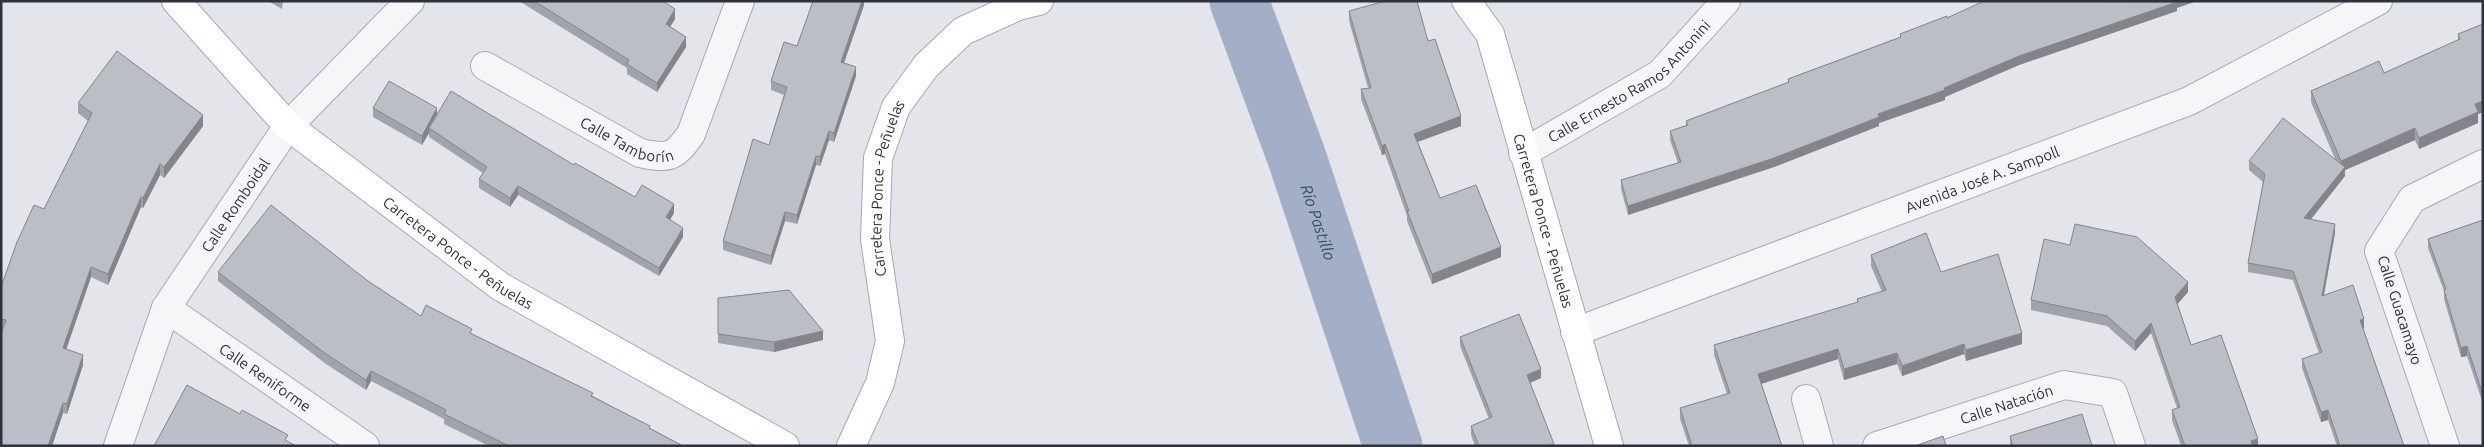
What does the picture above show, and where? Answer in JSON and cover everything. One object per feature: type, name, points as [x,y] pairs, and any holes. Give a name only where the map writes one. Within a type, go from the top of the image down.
[{"type":"main road","name":"Carretera Ponce - Peñuelas","points":[[176,1],[288,126],[501,287],[785,446]]},
{"type":"main road","name":"Carretera Ponce - Peñuelas","points":[[851,446],[880,383],[890,341],[875,239],[878,158],[896,107],[926,66],[964,32],[1018,6],[1039,1]]},
{"type":"main road","name":"Carretera Ponce - Peñuelas","points":[[1466,1],[1490,34],[1609,446]]},
{"type":"street","name":"Calle Romboidal","points":[[118,446],[166,308],[288,126],[410,1]]},
{"type":"street","name":"Calle Tamborín","points":[[485,66],[640,153],[662,158],[678,152],[691,134],[740,1]]},
{"type":"street","name":"Calle Ernesto Ramos Antonini","points":[[1523,153],[1660,74],[1726,1]]},
{"type":"street","name":"Avenida José A. Sampoll","points":[[1575,332],[2189,101],[2378,1]]},
{"type":"street","name":"Calle Guacamayo","points":[[2445,446],[2379,251],[2412,199],[2483,164]]},
{"type":"street","name":"Calle Reniforme","points":[[166,308],[365,446]]},
{"type":"street","name":"Calle Natación","points":[[1876,446],[2064,385],[2113,393],[2131,446]]},
{"type":"street","points":[[1806,399],[1819,446]]},
{"type":"building","points":[[534,1],[663,1],[675,9],[666,24],[686,37],[657,83],[627,64],[629,60]]},
{"type":"building","points":[[813,1],[862,1],[841,62],[856,67],[834,133],[829,131],[820,157],[816,156],[797,215],[785,212],[771,256],[723,241],[753,139],[769,145],[787,87],[771,81],[784,42],[797,46]]},
{"type":"building","points":[[1385,1],[1417,1],[1428,41],[1435,39],[1461,116],[1414,134],[1440,198],[1476,185],[1501,247],[1432,274],[1407,211],[1409,211],[1385,144],[1382,146],[1361,89],[1371,88],[1349,11]]},
{"type":"building","points":[[1984,1],[2177,2],[2019,56],[1944,88],[1945,90],[1878,114],[1879,117],[1774,158],[1628,206],[1621,180],[1681,162],[1670,131],[1688,125],[1686,121],[1789,82],[1788,79],[1901,37],[1900,34],[1947,16],[1947,18]]},
{"type":"building","points":[[2483,24],[2483,101],[2475,104],[2478,112],[2419,138],[2415,128],[2341,161],[2311,91],[2379,61],[2384,73],[2460,39],[2458,34]]},
{"type":"building","points":[[117,51],[203,115],[164,167],[160,164],[143,198],[141,197],[108,274],[91,267],[63,348],[83,355],[67,404],[63,403],[48,446],[1,446],[1,333],[6,320],[1,319],[1,287],[17,242],[34,205],[44,209],[92,113],[78,103]]},
{"type":"building","points":[[389,81],[437,108],[422,136],[373,108]]},
{"type":"building","points":[[451,91],[574,165],[575,163],[635,197],[642,185],[674,204],[666,217],[683,228],[659,268],[518,186],[510,198],[479,179],[487,167],[429,128]]},
{"type":"building","points":[[2283,118],[2345,167],[2304,218],[2335,224],[2322,296],[2353,285],[2364,319],[2360,320],[2404,446],[2340,446],[2328,410],[2321,412],[2302,359],[2322,352],[2293,271],[2248,263],[2265,174],[2249,161]]},
{"type":"building","points":[[271,205],[368,281],[421,316],[426,305],[472,329],[470,333],[593,393],[591,396],[650,426],[649,428],[683,446],[509,446],[444,414],[446,410],[371,371],[366,380],[326,354],[218,272]]},
{"type":"building","points":[[2483,220],[2483,395],[2467,346],[2461,348],[2444,290],[2446,289],[2428,239]]},
{"type":"building","points":[[2075,224],[2137,237],[2188,282],[2175,297],[2191,345],[2221,335],[2258,439],[2251,441],[2253,446],[2185,446],[2172,410],[2180,407],[2151,323],[2135,341],[2107,316],[2031,300],[2044,239],[2070,245]]},
{"type":"building","points":[[1926,233],[1941,272],[1998,254],[2022,333],[1966,350],[1964,344],[1902,366],[1897,353],[1844,369],[1838,349],[1758,374],[1782,446],[1692,446],[1680,408],[1730,393],[1714,345],[1858,302],[1857,299],[1886,290],[1871,255]]},
{"type":"building","points":[[789,290],[823,331],[774,342],[718,334],[718,298]]},
{"type":"building","points":[[1519,314],[1541,369],[1527,375],[1554,444],[1548,446],[1479,446],[1471,426],[1492,417],[1460,337]]},
{"type":"building","points":[[187,385],[240,414],[242,410],[288,435],[285,440],[296,446],[154,446]]},
{"type":"building","points":[[2082,414],[2092,446],[2013,446],[2010,436]]},
{"type":"building","points":[[1943,436],[1946,446],[1915,446]]},
{"type":"waterway","name":"Río Pastillo","points":[[1239,1],[1297,158],[1393,446]]}]
